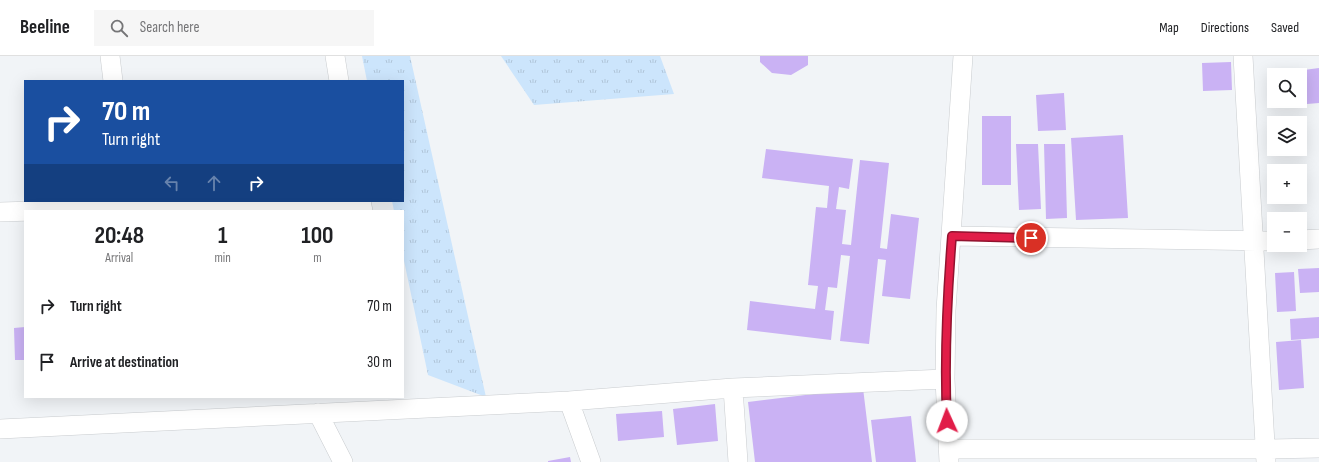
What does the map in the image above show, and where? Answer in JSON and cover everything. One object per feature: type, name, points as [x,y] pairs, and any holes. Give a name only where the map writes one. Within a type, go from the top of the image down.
[{"type":"street","points":[[110,56],[113,80]]},
{"type":"street","points":[[334,56],[339,80]]},
{"type":"street","points":[[963,56],[946,310],[945,379],[949,455],[1266,456],[1319,448]]},
{"type":"street","points":[[1243,56],[1266,456]]},
{"type":"street","points":[[31,210],[123,204],[282,202]]},
{"type":"street","points":[[0,212],[24,210]]},
{"type":"street","points":[[952,236],[1267,241]]},
{"type":"street","points":[[1307,240],[1319,240]]},
{"type":"street","points":[[0,429],[318,413],[400,403],[569,401],[733,388],[945,379]]},
{"type":"street","points":[[733,388],[738,462]]},
{"type":"street","points":[[569,401],[591,462]]},
{"type":"street","points":[[318,413],[343,462]]},
{"type":"green space","points":[[362,56],[410,56],[486,397],[428,375],[404,261],[404,210],[394,210],[392,202],[404,202],[404,80],[367,80]]},
{"type":"green space","points":[[501,56],[660,56],[674,94],[534,105]]},
{"type":"building","points":[[760,56],[808,56],[808,65],[791,75],[772,73],[760,62]]},
{"type":"building","points":[[1231,62],[1232,90],[1203,91],[1202,63]]},
{"type":"building","points":[[1319,68],[1319,103],[1307,104],[1307,70]]},
{"type":"building","points":[[1064,93],[1066,130],[1038,131],[1036,95]]},
{"type":"building","points":[[982,116],[1011,116],[1011,185],[982,185]]},
{"type":"building","points":[[1123,135],[1128,218],[1076,220],[1071,138]]},
{"type":"building","points":[[1016,144],[1038,144],[1041,209],[1019,210]]},
{"type":"building","points":[[1044,144],[1065,144],[1067,218],[1046,219]]},
{"type":"building","points":[[766,149],[853,159],[849,189],[839,187],[836,209],[846,210],[842,244],[851,245],[860,160],[889,163],[880,248],[887,249],[891,214],[919,218],[910,299],[882,296],[886,260],[878,259],[869,344],[840,341],[850,256],[841,255],[837,288],[828,287],[825,310],[834,311],[831,340],[747,330],[750,301],[815,309],[818,286],[808,285],[816,207],[827,208],[829,186],[762,178]]},
{"type":"building","points":[[1319,268],[1319,292],[1300,293],[1298,269]]},
{"type":"building","points":[[1294,272],[1296,311],[1277,312],[1275,273]]},
{"type":"building","points":[[1319,317],[1319,338],[1291,340],[1290,319]]},
{"type":"building","points":[[24,327],[24,360],[15,360],[14,328]]},
{"type":"building","points":[[1301,340],[1304,388],[1279,390],[1276,342]]},
{"type":"building","points":[[863,388],[872,462],[755,462],[748,402]]},
{"type":"building","points":[[715,404],[718,441],[677,445],[673,409]]},
{"type":"building","points":[[662,411],[664,437],[618,441],[616,414]]},
{"type":"building","points":[[911,416],[916,462],[876,462],[871,420]]},
{"type":"building","points":[[570,457],[571,462],[548,462],[548,461]]},
{"type":"route","points":[[947,421],[945,379],[946,310],[952,236],[1031,238]]}]
